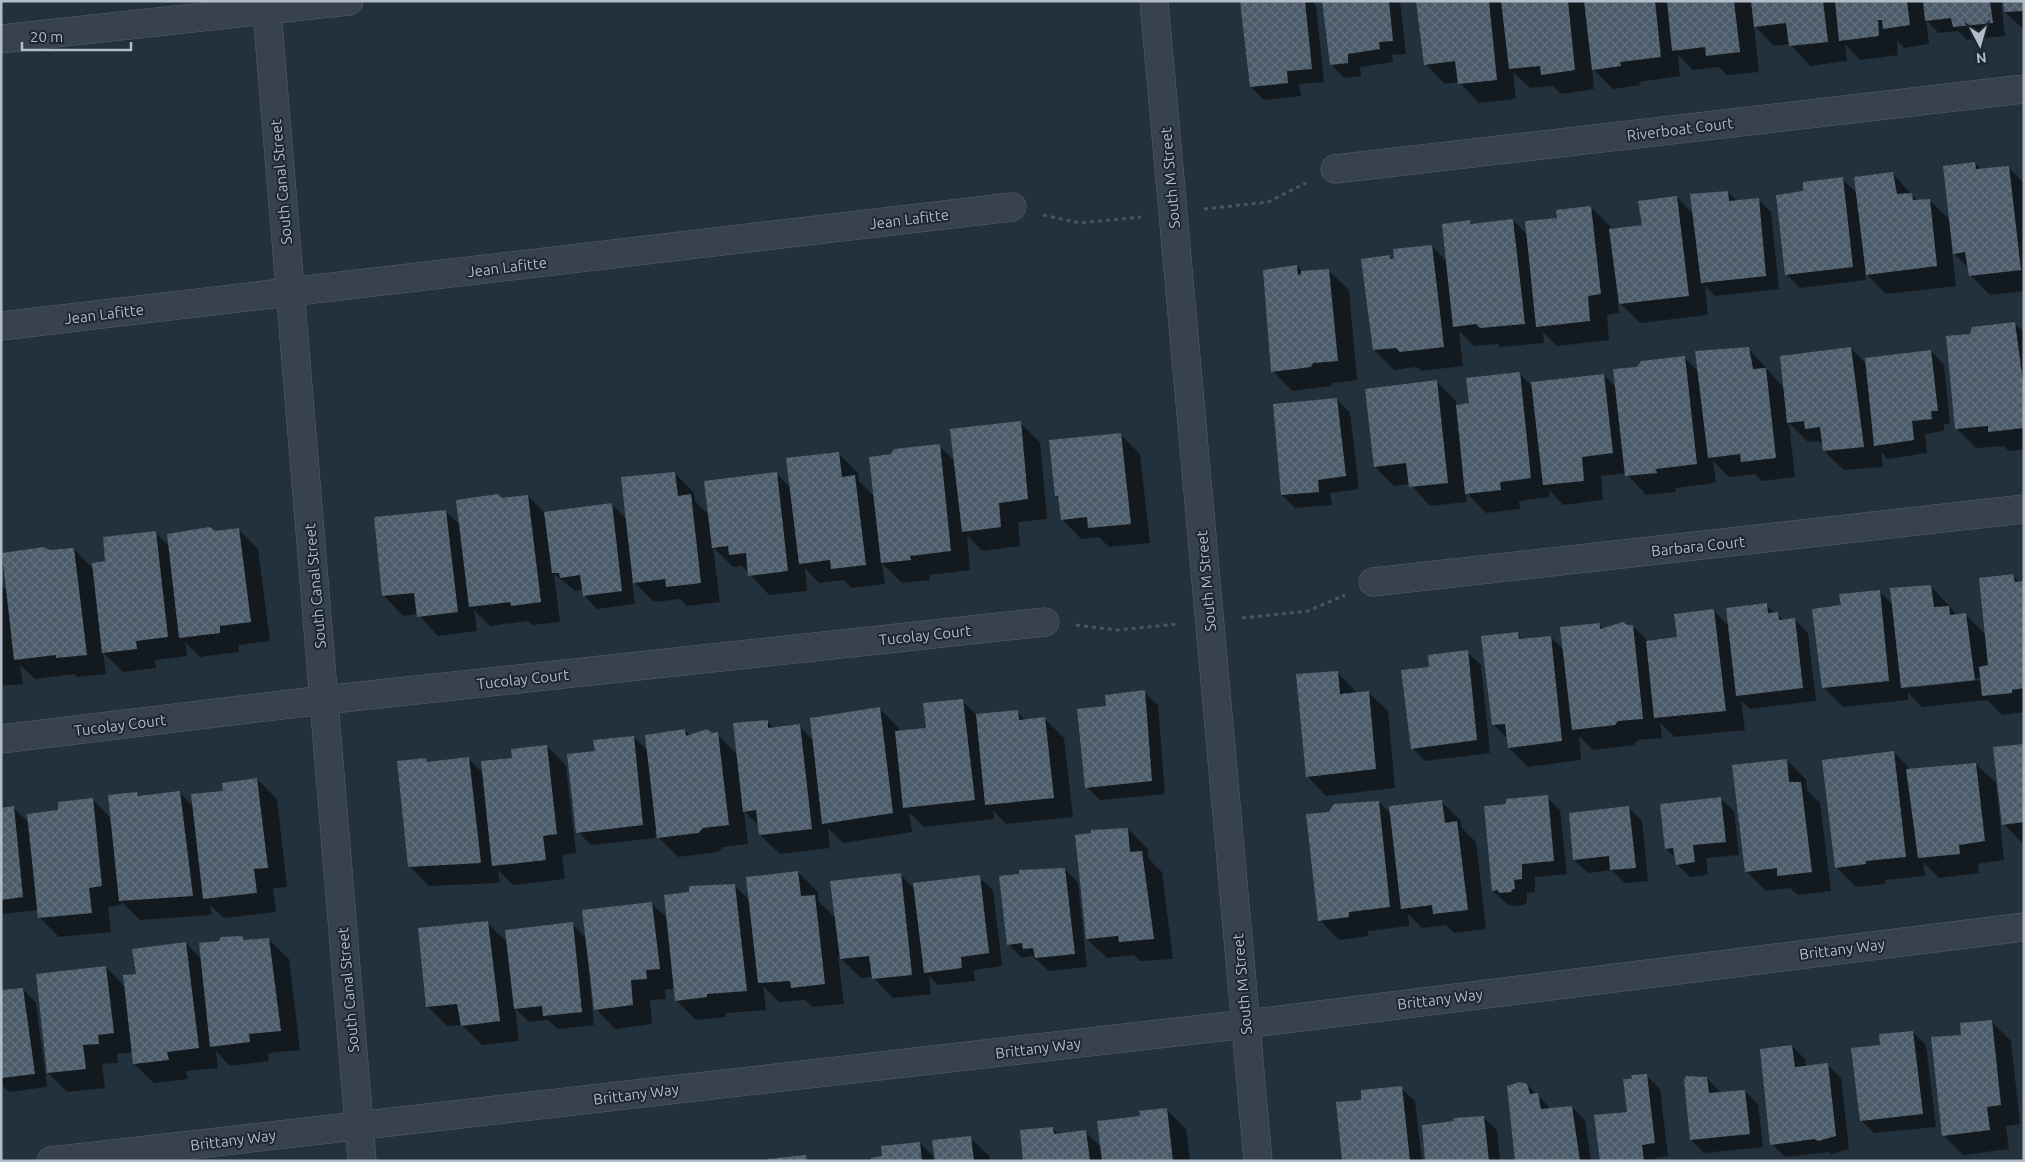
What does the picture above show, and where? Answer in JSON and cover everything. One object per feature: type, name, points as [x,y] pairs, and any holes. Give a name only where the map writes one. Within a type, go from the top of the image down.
[{"type":"street","points":[[1,39],[349,1]]},
{"type":"street","name":"South M Street","points":[[1154,1],[1258,1161]]},
{"type":"street","name":"South Canal Street","points":[[267,11],[362,1161]]},
{"type":"street","name":"Riverboat Court","points":[[1335,169],[2024,89]]},
{"type":"street","name":"Jean Lafitte","points":[[1,326],[1012,207]]},
{"type":"street","name":"Barbara Court","points":[[1373,582],[2024,509]]},
{"type":"street","name":"Tucolay Court","points":[[1,740],[324,700],[1045,622]]},
{"type":"street","name":"Brittany Way","points":[[51,1161],[1246,1024],[2024,927]]},
{"type":"building","points":[[1240,1],[1305,1],[1312,69],[1287,71],[1288,83],[1250,87]]},
{"type":"building","points":[[1322,1],[1389,1],[1393,41],[1379,42],[1380,49],[1348,54],[1348,63],[1330,65]]},
{"type":"building","points":[[1416,1],[1489,1],[1497,80],[1458,84],[1455,61],[1424,65]]},
{"type":"building","points":[[1501,1],[1568,1],[1575,70],[1541,75],[1540,66],[1509,69]]},
{"type":"building","points":[[1584,1],[1655,1],[1661,57],[1620,62],[1621,66],[1592,70]]},
{"type":"building","points":[[1667,1],[1734,1],[1740,52],[1706,56],[1705,47],[1672,51]]},
{"type":"building","points":[[1751,1],[1823,1],[1828,42],[1789,46],[1786,23],[1754,27]]},
{"type":"building","points":[[1835,1],[1907,1],[1910,25],[1883,29],[1882,20],[1878,20],[1879,36],[1839,41]]},
{"type":"building","points":[[1923,1],[1990,1],[1993,23],[1953,27],[1951,18],[1925,21]]},
{"type":"building","points":[[2003,1],[2024,1],[2024,11],[2004,12]]},
{"type":"building","points":[[1975,162],[1976,169],[2009,166],[2021,270],[1969,276],[1965,252],[1953,254],[1943,166]]},
{"type":"building","points":[[1893,172],[1897,194],[1912,193],[1913,200],[1930,199],[1937,266],[1866,275],[1854,177]]},
{"type":"building","points":[[1843,177],[1853,267],[1785,275],[1776,195],[1803,191],[1803,182]]},
{"type":"building","points":[[1728,191],[1729,201],[1759,198],[1766,276],[1701,283],[1690,194]]},
{"type":"building","points":[[1677,196],[1689,296],[1619,304],[1609,229],[1642,225],[1638,201]]},
{"type":"building","points":[[1591,206],[1601,294],[1588,296],[1590,321],[1536,327],[1525,221],[1557,218],[1556,210]]},
{"type":"building","points":[[1513,219],[1525,324],[1480,328],[1476,324],[1453,327],[1442,224],[1470,220],[1471,224]]},
{"type":"building","points":[[1432,245],[1444,347],[1400,352],[1396,348],[1373,350],[1361,259],[1390,255],[1390,259],[1394,258],[1393,249]]},
{"type":"building","points":[[1297,265],[1298,275],[1301,274],[1301,271],[1329,269],[1338,361],[1313,363],[1311,367],[1271,372],[1263,270]]},
{"type":"building","points":[[2015,322],[2024,389],[2024,428],[1988,432],[1988,426],[1955,429],[1946,336],[1970,334],[1972,327]]},
{"type":"building","points":[[1749,347],[1753,369],[1766,368],[1776,458],[1741,462],[1740,454],[1708,458],[1695,351]]},
{"type":"building","points":[[1851,347],[1864,447],[1823,451],[1820,427],[1805,429],[1804,421],[1787,423],[1780,356]]},
{"type":"building","points":[[1931,350],[1938,411],[1931,411],[1932,419],[1912,421],[1914,440],[1874,446],[1865,358]]},
{"type":"building","points":[[1685,356],[1697,464],[1656,469],[1657,473],[1625,476],[1613,369],[1637,367],[1641,361]]},
{"type":"building","points":[[1520,372],[1531,478],[1500,482],[1501,490],[1465,494],[1456,405],[1469,403],[1466,378]]},
{"type":"building","points":[[1604,374],[1613,453],[1582,457],[1584,481],[1543,485],[1531,382]]},
{"type":"building","points":[[1437,380],[1448,483],[1409,487],[1406,463],[1374,467],[1365,389]]},
{"type":"building","points":[[1337,398],[1346,476],[1318,480],[1319,492],[1281,495],[1273,404]]},
{"type":"building","points":[[1021,421],[1028,499],[999,503],[1001,527],[962,532],[950,429]]},
{"type":"building","points":[[1121,433],[1131,524],[1088,528],[1087,517],[1061,520],[1058,496],[1055,496],[1049,440]]},
{"type":"building","points":[[940,444],[951,551],[910,556],[911,560],[881,563],[869,457],[891,454],[894,449]]},
{"type":"building","points":[[839,452],[842,477],[855,475],[866,565],[831,569],[830,560],[799,564],[786,458]]},
{"type":"building","points":[[675,472],[678,496],[691,494],[701,583],[666,587],[665,579],[633,583],[621,477]]},
{"type":"building","points":[[777,472],[788,571],[748,576],[746,553],[729,555],[728,546],[712,548],[704,481]]},
{"type":"building","points":[[498,494],[502,498],[528,495],[541,602],[511,606],[510,602],[469,607],[456,500]]},
{"type":"building","points":[[612,503],[622,591],[583,596],[580,575],[560,578],[559,573],[552,573],[544,512]]},
{"type":"building","points":[[446,510],[458,612],[417,617],[414,593],[382,596],[374,517]]},
{"type":"building","points":[[210,527],[215,531],[239,528],[251,622],[220,626],[220,633],[179,638],[167,534]]},
{"type":"building","points":[[156,531],[168,637],[136,641],[137,649],[102,653],[92,563],[105,561],[103,537]]},
{"type":"building","points":[[44,547],[50,550],[74,548],[87,655],[56,658],[56,655],[14,660],[2,553]]},
{"type":"building","points":[[2013,574],[2015,582],[2024,581],[2024,688],[2012,690],[2012,693],[1982,696],[1979,667],[1988,665],[1979,578]]},
{"type":"building","points":[[1931,585],[1934,607],[1949,606],[1950,615],[1966,613],[1975,680],[1901,688],[1890,588]]},
{"type":"building","points":[[1880,590],[1889,681],[1822,688],[1812,609],[1841,605],[1839,594]]},
{"type":"building","points":[[1767,603],[1768,613],[1778,612],[1779,620],[1795,618],[1803,688],[1736,696],[1726,608]]},
{"type":"building","points":[[1714,609],[1726,711],[1654,718],[1646,641],[1677,637],[1674,614]]},
{"type":"building","points":[[1623,622],[1627,625],[1633,625],[1643,719],[1618,721],[1615,725],[1572,730],[1560,627],[1600,623],[1600,629]]},
{"type":"building","points":[[1518,632],[1519,639],[1551,636],[1562,741],[1508,748],[1505,724],[1492,725],[1481,636]]},
{"type":"building","points":[[1468,650],[1477,740],[1411,749],[1401,670],[1429,667],[1428,655]]},
{"type":"building","points":[[1338,671],[1340,694],[1369,691],[1376,769],[1306,777],[1296,674]]},
{"type":"building","points":[[1145,690],[1152,781],[1085,788],[1077,709],[1106,706],[1105,695]]},
{"type":"building","points":[[963,699],[975,800],[903,808],[895,731],[926,728],[923,703]]},
{"type":"building","points":[[880,707],[893,813],[822,824],[810,718]]},
{"type":"building","points":[[1018,710],[1019,720],[1045,717],[1054,798],[985,805],[976,714]]},
{"type":"building","points":[[768,720],[768,728],[800,724],[812,829],[759,835],[756,810],[743,812],[733,723]]},
{"type":"building","points":[[685,729],[686,736],[707,729],[712,733],[718,732],[729,825],[703,828],[698,833],[657,838],[645,735]]},
{"type":"building","points":[[634,736],[643,825],[576,833],[567,754],[595,751],[593,740]]},
{"type":"building","points":[[2024,744],[2024,822],[2002,825],[1993,747]]},
{"type":"building","points":[[547,745],[557,834],[543,836],[546,860],[492,866],[481,761],[512,758],[511,749]]},
{"type":"building","points":[[1894,751],[1906,857],[1866,861],[1866,864],[1835,868],[1822,760]]},
{"type":"building","points":[[469,757],[481,863],[408,867],[397,761],[426,758],[427,762]]},
{"type":"building","points":[[1787,759],[1789,782],[1801,782],[1812,872],[1777,876],[1777,868],[1745,872],[1732,765]]},
{"type":"building","points":[[1976,763],[1985,841],[1959,845],[1960,854],[1918,858],[1906,769]]},
{"type":"building","points":[[257,778],[268,868],[254,869],[257,893],[203,899],[191,794],[223,791],[222,783]]},
{"type":"building","points":[[180,791],[193,896],[119,901],[108,795],[137,792],[138,796]]},
{"type":"building","points":[[1548,795],[1554,861],[1522,864],[1522,879],[1514,880],[1515,889],[1511,890],[1512,892],[1499,893],[1498,890],[1492,891],[1484,806],[1506,804],[1506,799]]},
{"type":"building","points":[[1721,797],[1726,842],[1693,845],[1695,862],[1676,865],[1673,848],[1665,849],[1660,804]]},
{"type":"building","points":[[93,798],[102,886],[89,888],[92,913],[38,918],[27,814],[58,810],[58,802]]},
{"type":"building","points":[[1442,800],[1445,823],[1457,821],[1468,910],[1433,914],[1432,905],[1401,909],[1389,806]]},
{"type":"building","points":[[1379,801],[1390,907],[1349,912],[1349,917],[1318,921],[1306,814],[1329,812],[1334,804]]},
{"type":"building","points":[[14,806],[23,897],[1,900],[1,808]]},
{"type":"building","points":[[1629,806],[1636,868],[1610,870],[1609,856],[1573,860],[1569,813]]},
{"type":"building","points":[[1128,828],[1130,852],[1142,851],[1154,939],[1119,942],[1118,936],[1086,939],[1075,835],[1091,833],[1091,830]]},
{"type":"building","points":[[1065,868],[1075,954],[1035,958],[1033,948],[1023,949],[1022,943],[1007,945],[999,876],[1019,874],[1019,870]]},
{"type":"building","points":[[798,871],[801,896],[815,895],[825,984],[791,988],[790,981],[758,983],[746,877]]},
{"type":"building","points":[[901,873],[912,975],[872,979],[869,956],[840,959],[830,881]]},
{"type":"building","points":[[980,875],[989,953],[961,957],[962,968],[924,973],[913,883]]},
{"type":"building","points":[[735,884],[747,991],[707,994],[707,997],[675,1001],[664,895],[689,892],[689,886]]},
{"type":"building","points":[[652,902],[660,969],[646,970],[647,979],[631,980],[633,1005],[594,1010],[582,910]]},
{"type":"building","points":[[488,921],[500,1021],[461,1026],[457,1004],[426,1007],[418,928]]},
{"type":"building","points":[[573,922],[582,1012],[543,1016],[542,1006],[514,1009],[505,930]]},
{"type":"building","points":[[242,936],[244,940],[269,938],[281,1031],[249,1034],[250,1042],[210,1047],[199,943],[219,941],[221,937]]},
{"type":"building","points":[[186,942],[199,1048],[167,1052],[169,1060],[133,1064],[123,975],[136,974],[132,949]]},
{"type":"building","points":[[106,966],[114,1033],[98,1035],[99,1044],[83,1045],[86,1069],[47,1073],[36,974]]},
{"type":"building","points":[[23,988],[35,1074],[1,1078],[1,990]]},
{"type":"building","points":[[1992,1020],[2001,1105],[1987,1107],[1990,1130],[1942,1136],[1931,1037],[1961,1035],[1960,1023]]},
{"type":"building","points":[[1913,1031],[1923,1114],[1860,1121],[1851,1048],[1880,1045],[1879,1034]]},
{"type":"building","points":[[1792,1045],[1795,1067],[1828,1063],[1836,1136],[1818,1141],[1814,1139],[1770,1145],[1760,1049]]},
{"type":"building","points":[[1647,1074],[1655,1143],[1642,1145],[1644,1161],[1600,1161],[1594,1115],[1627,1112],[1623,1079],[1632,1079],[1631,1075]]},
{"type":"building","points":[[1686,1076],[1707,1077],[1709,1093],[1745,1090],[1750,1134],[1690,1140],[1684,1080]]},
{"type":"building","points":[[1520,1082],[1527,1084],[1530,1094],[1538,1093],[1541,1109],[1572,1106],[1580,1161],[1515,1161],[1507,1086]]},
{"type":"building","points":[[1402,1086],[1410,1161],[1342,1161],[1336,1102],[1361,1100],[1361,1090]]},
{"type":"building","points":[[1167,1108],[1173,1161],[1102,1161],[1097,1121],[1140,1116],[1139,1111]]},
{"type":"building","points":[[1484,1116],[1489,1161],[1425,1161],[1422,1125],[1454,1121],[1453,1118]]},
{"type":"building","points":[[1053,1127],[1054,1134],[1086,1130],[1090,1161],[1023,1161],[1020,1130]]},
{"type":"building","points":[[971,1136],[974,1161],[935,1161],[932,1140]]},
{"type":"building","points":[[920,1142],[922,1161],[871,1161],[871,1158],[882,1156],[881,1146]]},
{"type":"building","points":[[806,1155],[807,1161],[768,1161],[768,1159]]}]
